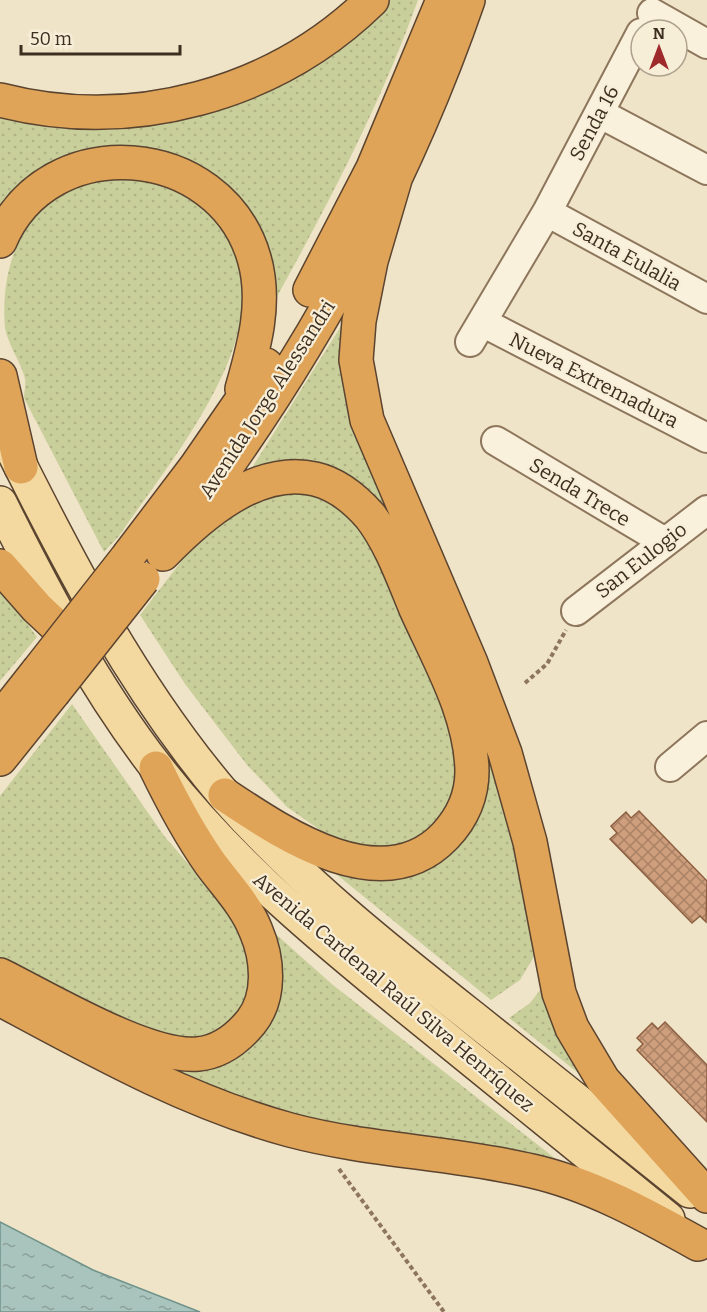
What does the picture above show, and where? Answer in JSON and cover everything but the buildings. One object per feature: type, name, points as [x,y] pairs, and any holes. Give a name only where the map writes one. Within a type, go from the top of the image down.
[{"type":"highway","points":[[0,100],[53,111],[85,113],[117,112],[182,103],[243,84],[301,57],[328,39],[372,0]]},
{"type":"highway","name":"Avenida Jorge Alessandri","points":[[145,563],[232,416],[281,341],[342,230],[401,106],[443,0]]},
{"type":"highway","name":"Avenida Jorge Alessandri","points":[[0,719],[145,563],[212,487],[285,377],[325,311],[396,176],[434,89],[468,0]]},
{"type":"highway","points":[[0,241],[10,221],[34,194],[66,174],[88,167],[110,163],[144,163],[172,170],[202,186],[229,210],[240,225],[251,250],[258,277],[259,314],[256,332],[232,416]]},
{"type":"highway","points":[[396,176],[371,261],[359,321],[356,360],[367,420],[471,663],[505,753],[530,842],[559,993],[572,1028],[603,1080],[707,1196]]},
{"type":"highway","points":[[0,376],[21,467]]},
{"type":"highway","points":[[145,563],[207,514],[232,498],[270,480],[300,477],[314,479],[341,490],[362,507],[387,544],[457,701],[469,741],[471,782],[459,819],[440,841],[427,851],[400,862],[357,862],[326,852],[281,830],[225,795]]},
{"type":"highway","points":[[0,566],[37,608],[73,642]]},
{"type":"highway","name":"Avenida Jorge Alessandri","points":[[0,759],[28,691]]},
{"type":"highway","points":[[0,975],[130,1039],[185,1054],[206,1053],[225,1046],[254,1018],[261,1005],[266,980],[257,932],[244,908],[188,828],[156,768]]},
{"type":"highway","points":[[0,999],[154,1078],[254,1119],[362,1146],[533,1171],[617,1202],[703,1247]]},
{"type":"main road","name":"Avenida Cardenal Raúl Silva Henríquez","points":[[0,426],[93,607],[165,719],[225,795],[287,861],[373,937],[707,1204]]},
{"type":"main road","name":"Avenida Cardenal Raúl Silva Henríquez","points":[[0,503],[73,642],[111,703],[156,768],[222,844],[313,929],[703,1247]]},
{"type":"street","points":[[689,36],[707,44]]},
{"type":"street","name":"Senda 16","points":[[476,332],[547,212],[629,55]]},
{"type":"street","points":[[599,113],[707,170]]},
{"type":"street","name":"Santa Eulalia","points":[[547,212],[707,299]]},
{"type":"street","name":"Nueva Extremadura","points":[[476,332],[707,438]]},
{"type":"street","name":"Senda Trece","points":[[495,441],[665,542]]},
{"type":"street","name":"San Eulogio","points":[[576,611],[707,510]]},
{"type":"street","points":[[670,766],[707,736]]},
{"type":"path","points":[[525,683],[547,664],[576,611]]},
{"type":"path","points":[[337,1167],[444,1312]]},
{"type":"green space","points":[[389,0],[418,0],[403,41],[368,120],[269,311],[212,176],[192,162],[145,147],[117,146],[91,151],[6,201],[0,209],[0,112],[95,125],[368,21]]},
{"type":"green space","points":[[119,176],[172,188],[193,200],[215,221],[238,257],[243,298],[236,340],[218,384],[168,467],[119,536],[104,552],[24,398],[25,379],[5,328],[4,306],[6,284],[18,243],[42,209],[58,195],[78,185]]},
{"type":"green space","points":[[343,323],[397,526],[388,520],[250,475],[253,466]]},
{"type":"green space","points":[[283,486],[338,500],[377,550],[455,738],[458,794],[422,840],[381,850],[333,839],[287,807],[247,765],[185,684],[140,615],[193,546],[227,514]]},
{"type":"green space","points":[[0,585],[37,637],[0,681]]},
{"type":"green space","points":[[72,704],[165,837],[245,929],[254,998],[223,1031],[192,1040],[154,1034],[0,960],[0,796]]},
{"type":"green space","points":[[479,731],[499,774],[539,948],[520,980],[491,1000],[336,874],[343,868],[435,861]]},
{"type":"green space","points":[[261,921],[333,985],[570,1170],[329,1125],[203,1087],[109,1039],[247,1040]]},
{"type":"green space","points":[[544,985],[580,1069],[577,1072],[509,1018],[530,1003]]},
{"type":"water","points":[[0,1222],[93,1270],[200,1312],[0,1312]]}]
